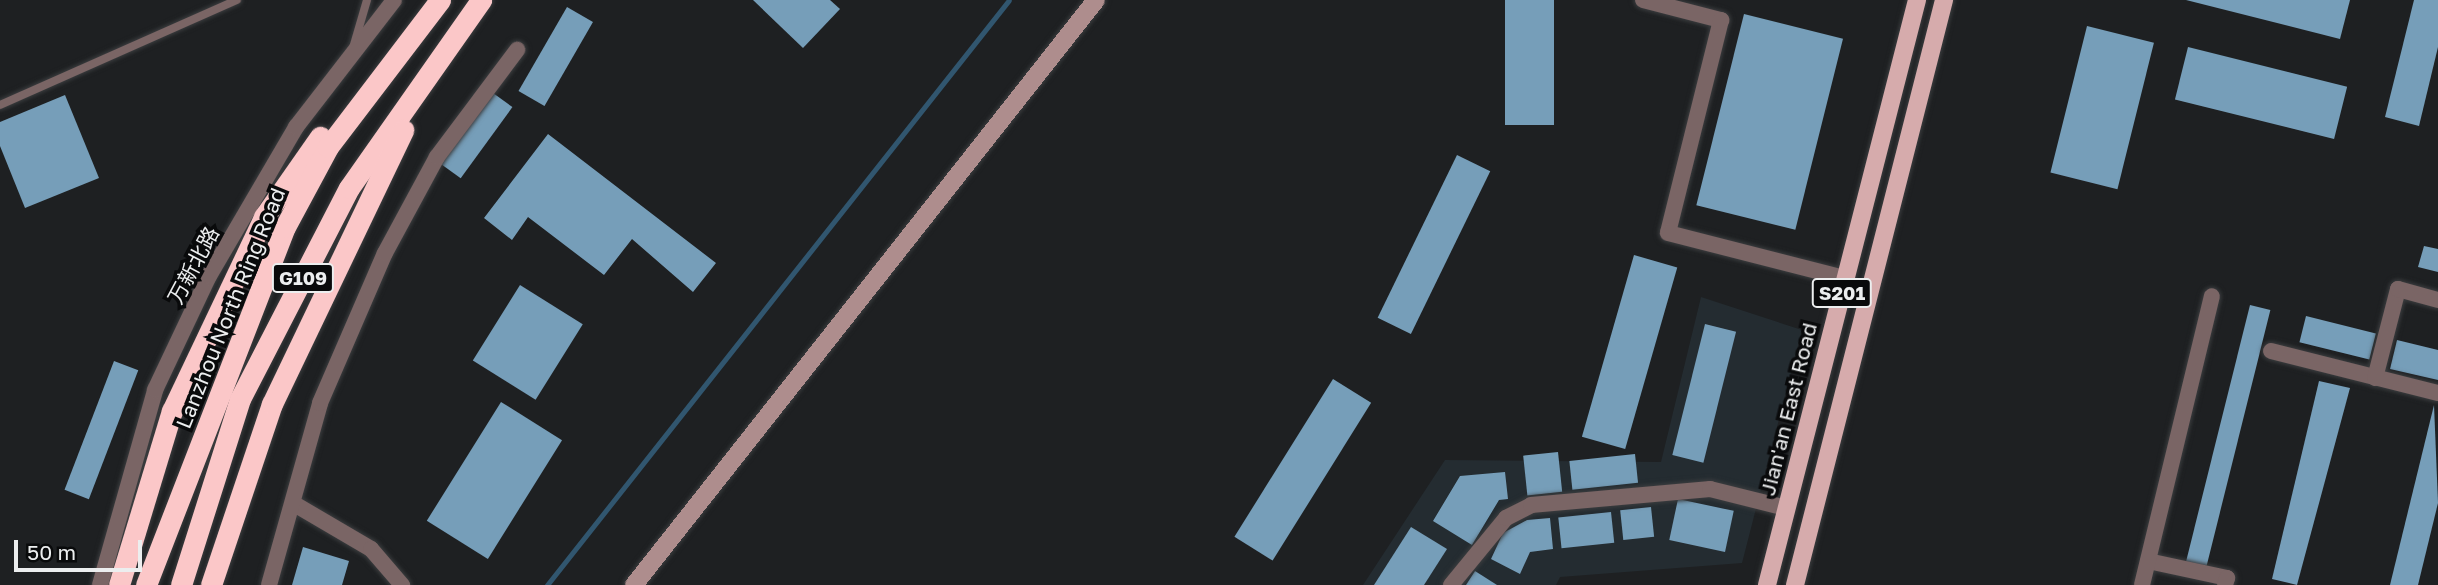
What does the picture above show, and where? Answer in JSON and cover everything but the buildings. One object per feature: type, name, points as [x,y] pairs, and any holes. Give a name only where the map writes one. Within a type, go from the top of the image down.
[{"type":"highway","name":"Lanzhou North Ring Road","points":[[146,585],[285,227],[372,82],[440,0]]},
{"type":"highway","name":"Lanzhou North Ring Road","points":[[181,585],[240,399],[349,188],[481,0]]},
{"type":"highway","points":[[119,585],[172,411],[264,218],[321,136],[372,82]]},
{"type":"highway","points":[[211,585],[272,404],[425,82]]},
{"type":"main road","points":[[634,585],[1096,0]]},
{"type":"main road","name":"Jian'an East Road","points":[[1767,585],[1917,0]]},
{"type":"main road","name":"S201","points":[[1795,585],[1944,0]]},
{"type":"street","name":"万新北路","points":[[100,585],[155,390],[197,301],[296,127],[351,62],[394,0]]},
{"type":"street","points":[[1643,0],[1721,20],[1668,233],[1846,278]]},
{"type":"street","points":[[269,585],[296,505],[320,403],[386,253],[437,157],[517,50]]},
{"type":"street","points":[[2375,378],[2398,289],[2438,300]]},
{"type":"street","points":[[2142,585],[2212,296]]},
{"type":"street","points":[[2271,351],[2438,393]]},
{"type":"street","points":[[1451,585],[1506,518],[1531,505],[1710,489],[1786,508]]},
{"type":"street","points":[[296,505],[371,549],[402,585]]},
{"type":"street","points":[[2148,561],[2227,579],[2225,585]]},
{"type":"lane","points":[[0,105],[236,0]]},
{"type":"lane","points":[[351,62],[367,0]]},
{"type":"shaded area","points":[[1701,297],[1802,330],[1742,563],[1560,577],[1556,585],[1363,585],[1445,460],[1661,462]]},
{"type":"waterway","points":[[547,585],[1009,0]]}]
